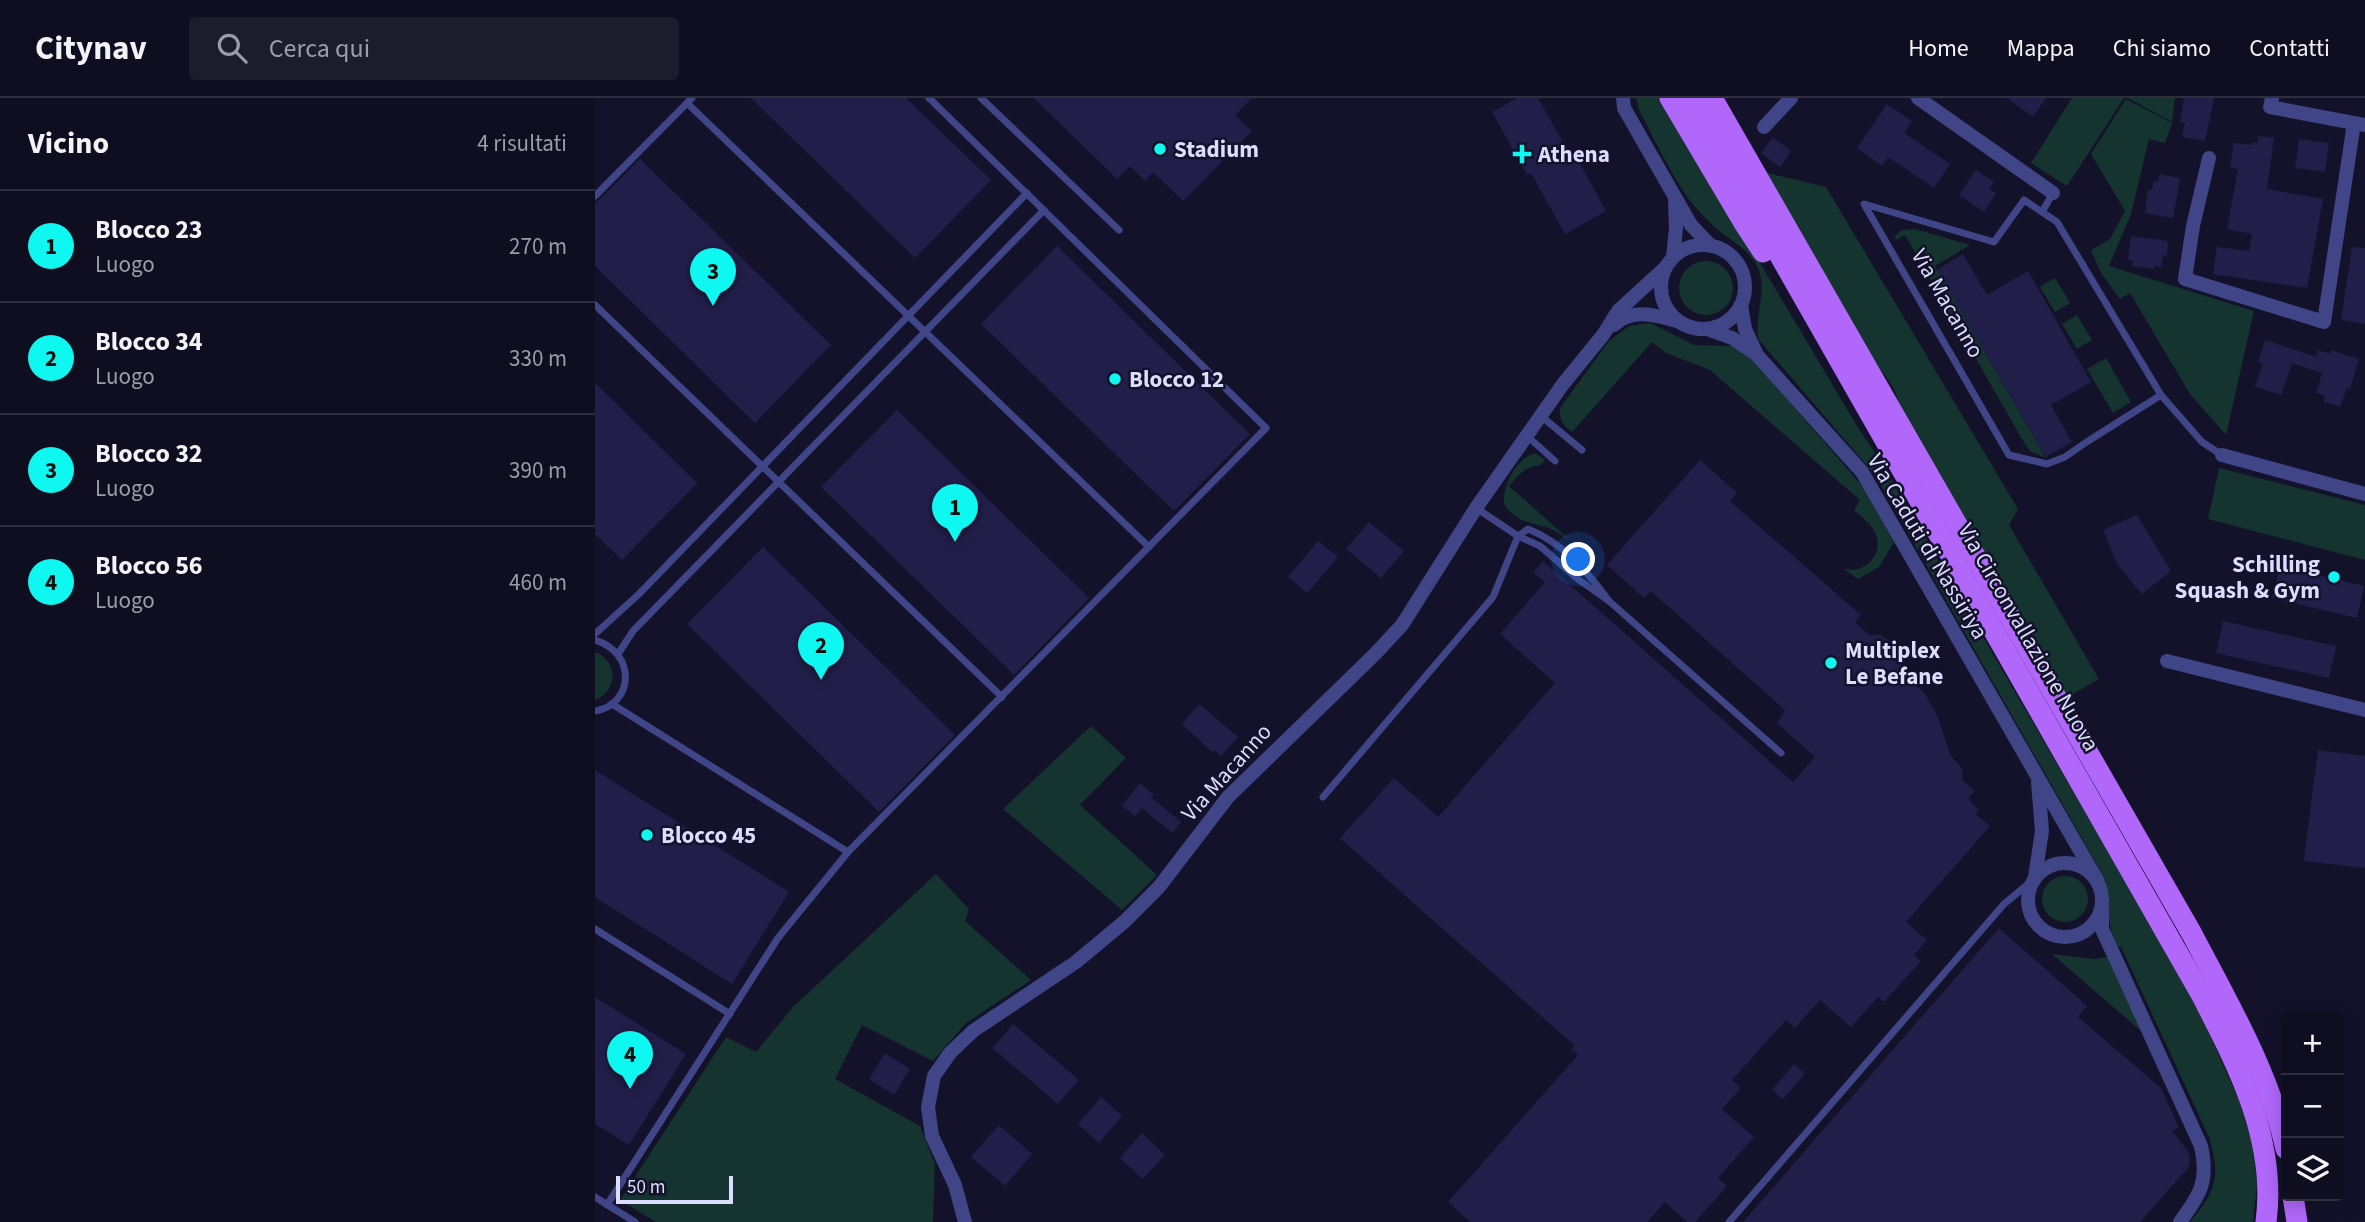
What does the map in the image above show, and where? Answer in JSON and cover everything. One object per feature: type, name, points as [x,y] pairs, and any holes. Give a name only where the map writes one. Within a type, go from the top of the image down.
[{"type":"main road","points":[[1670,98],[1744,223],[1859,392]]},
{"type":"main road","name":"Via Circonvallazione Nuova","points":[[1690,98],[2172,940],[2226,1043],[2253,1105],[2264,1144],[2268,1178],[2266,1222]]},
{"type":"main road","name":"Via Circonvallazione Nuova","points":[[1712,98],[2192,934],[2263,1075],[2284,1138]]},
{"type":"main road","points":[[2294,1201],[2297,1222]]},
{"type":"street","points":[[1623,98],[1624,108],[1691,225],[1711,246],[1726,252],[1738,264],[1744,279],[1744,295],[1733,316],[1721,325],[1707,329]]},
{"type":"street","points":[[1763,127],[1791,98]]},
{"type":"street","points":[[1918,98],[2053,193]]},
{"type":"street","points":[[2209,159],[2193,226],[2185,279],[2324,322],[2360,124],[2271,103]]},
{"type":"street","points":[[1674,198],[1676,228],[1669,262],[1661,278],[1661,291],[1666,307],[1678,321]]},
{"type":"street","name":"Via Macanno","points":[[965,1222],[955,1185],[932,1136],[927,1107],[934,1076],[945,1060],[973,1031],[1076,962],[1124,922],[1159,887],[1228,797],[1402,625],[1476,508],[1563,384],[1618,312],[1682,250],[1699,245],[1711,246]]},
{"type":"street","name":"Via Caduti di Nassiriya","points":[[1741,305],[1745,329],[1756,354]]},
{"type":"street","name":"Via Macanno","points":[[1602,335],[1622,317],[1650,314],[1678,321],[1691,328],[1707,329]]},
{"type":"street","name":"Via Caduti di Nassiriya","points":[[1707,329],[1733,338],[1756,354],[1862,472],[2097,880],[2102,893],[2102,929],[2201,1146],[2205,1163],[2204,1179],[2199,1196],[2180,1222]]},
{"type":"street","points":[[2222,455],[2365,494]]},
{"type":"street","points":[[2167,661],[2365,710]]},
{"type":"street","name":"Via Caduti di Nassiriya","points":[[2037,778],[2042,831],[2034,879],[2028,897],[2029,911],[2039,927],[2053,935],[2067,937],[2083,933],[2096,922],[2102,908]]},
{"type":"street","points":[[2034,879],[2048,866],[2066,862],[2084,867],[2097,880]]},
{"type":"lane","points":[[607,1205],[778,938],[848,852],[1266,428],[929,98]]},
{"type":"lane","points":[[981,98],[1119,230]]},
{"type":"lane","points":[[595,196],[690,101],[908,316],[1149,547]]},
{"type":"lane","points":[[595,634],[639,594],[1027,193]]},
{"type":"lane","points":[[2053,193],[2042,212],[2057,222],[2161,395],[2202,442],[2222,455]]},
{"type":"lane","name":"Via Macanno","points":[[2042,212],[2024,200],[1994,242],[1864,204],[2009,455],[2047,464],[2065,457],[2161,395]]},
{"type":"lane","points":[[618,654],[633,631],[1044,211]]},
{"type":"lane","points":[[595,305],[1002,697]]},
{"type":"lane","points":[[1541,416],[1581,450]]},
{"type":"lane","points":[[1526,436],[1555,461]]},
{"type":"lane","points":[[1476,508],[1518,536],[1540,546],[1579,580],[1609,601],[1781,753]]},
{"type":"lane","points":[[1323,797],[1493,597],[1518,536],[1528,528],[1548,537],[1587,570],[1609,601]]},
{"type":"lane","points":[[595,640],[605,643],[618,654],[626,671],[625,684],[620,695],[612,704],[595,711]]},
{"type":"lane","points":[[612,704],[848,852]]},
{"type":"lane","points":[[1730,1222],[2004,904],[2034,879]]},
{"type":"lane","points":[[595,929],[730,1014]]},
{"type":"lane","points":[[595,1197],[635,1222]]},
{"type":"green space","points":[[1636,98],[1662,98],[1881,462],[2161,942],[2204,1022],[2238,1098],[2252,1141],[2257,1183],[2253,1222],[2190,1222],[2206,1201],[2214,1183],[2213,1151],[2209,1137],[2121,947],[2117,947],[2100,870],[1875,475],[1759,340],[1762,288],[1756,264],[1695,207],[1671,170],[1639,110]]},
{"type":"green space","points":[[2072,98],[2124,98],[2067,186],[2031,163]]},
{"type":"green space","points":[[2128,98],[2175,98],[2172,122]]},
{"type":"green space","points":[[2126,99],[2172,123],[2165,143],[2149,139],[2131,214],[2109,266],[2254,311],[2226,435],[2190,394],[2130,293],[2120,299],[2101,273],[2091,250],[2110,239],[2125,211],[2091,154]]},
{"type":"green space","points":[[1767,173],[1826,187],[2018,509],[2009,525],[2099,679],[2066,698],[1906,419],[1893,387],[1871,356]]},
{"type":"green space","points":[[1915,229],[1970,245],[1935,266],[2046,458],[2030,451],[2022,439],[1905,235],[1896,240],[1895,236],[1902,230]]},
{"type":"green space","points":[[1706,261],[1725,269],[1733,288],[1725,307],[1706,315],[1687,307],[1679,288],[1687,269]]},
{"type":"green space","points":[[2055,278],[2070,303],[2055,312],[2040,287]]},
{"type":"green space","points":[[2077,315],[2092,340],[2077,349],[2062,324]]},
{"type":"green space","points":[[1650,323],[1694,345],[1733,346],[1749,355],[1863,487],[1894,542],[1879,567],[1858,579],[1844,569],[1859,569],[1865,566],[1875,556],[1877,549],[1878,542],[1874,531],[1854,510],[1860,500],[1710,370],[1666,353],[1652,342],[1572,432],[1566,427],[1561,419],[1560,408],[1609,341],[1629,326]]},
{"type":"green space","points":[[2106,358],[2131,402],[2113,413],[2087,369]]},
{"type":"green space","points":[[1535,453],[1545,460],[1539,466],[1518,475],[1509,486],[1571,541],[1549,528],[1517,517],[1504,503],[1512,473],[1522,460]]},
{"type":"green space","points":[[2219,468],[2365,505],[2365,560],[2208,519]]},
{"type":"green space","points":[[595,652],[608,662],[613,676],[608,690],[595,700]]},
{"type":"green space","points":[[1091,726],[1126,758],[1080,805],[1157,875],[1122,910],[1003,809]]},
{"type":"green space","points":[[936,874],[969,909],[965,921],[1031,980],[966,1023],[933,1061],[862,1025],[835,1079],[920,1126],[935,1164],[933,1222],[656,1222],[620,1200],[726,1037],[756,1052],[793,1007]]},
{"type":"green space","points":[[2065,876],[2081,883],[2088,899],[2081,915],[2065,922],[2049,915],[2042,899],[2049,883]]},
{"type":"green space","points":[[2052,954],[2095,959],[2107,957],[2142,1032]]},
{"type":"building","points":[[751,98],[906,98],[991,180],[915,258]]},
{"type":"building","name":"Stadium","points":[[1034,98],[1252,98],[1235,115],[1252,131],[1183,201],[1153,172],[1145,181],[1130,166],[1117,179]]},
{"type":"building","points":[[1517,98],[1538,98],[1568,151],[1572,149],[1606,211],[1565,234],[1531,173],[1527,175],[1492,112]]},
{"type":"building","points":[[2007,98],[2046,98],[2033,117]]},
{"type":"building","points":[[2184,98],[2214,98],[2205,141],[2182,137],[2185,123],[2180,122]]},
{"type":"building","points":[[1887,104],[1912,121],[1904,133],[1950,164],[1934,188],[1888,157],[1882,166],[1857,148]]},
{"type":"building","points":[[2258,136],[2274,138],[2267,189],[2323,199],[2307,288],[2213,274],[2217,247],[2249,251],[2252,234],[2227,229],[2238,169],[2230,167],[2234,143],[2252,145],[2252,142],[2257,143]]},
{"type":"building","points":[[1773,137],[1791,151],[1780,167],[1761,153]]},
{"type":"building","points":[[2299,139],[2329,143],[2325,172],[2295,168]]},
{"type":"building","points":[[640,159],[831,345],[755,423],[595,266],[595,202]]},
{"type":"building","points":[[1976,170],[1994,182],[1989,188],[1996,193],[1984,212],[1959,195]]},
{"type":"building","points":[[2159,174],[2180,178],[2173,218],[2145,213],[2148,189],[2152,190],[2154,181],[2158,182]]},
{"type":"building","points":[[2131,236],[2168,241],[2167,256],[2163,255],[2161,267],[2154,266],[2154,269],[2132,266],[2133,261],[2128,260]]},
{"type":"building","name":"Blocco 12","points":[[1057,246],[1250,434],[1174,511],[981,324]]},
{"type":"building","points":[[2352,247],[2365,248],[2365,324],[2341,320]]},
{"type":"building","points":[[1963,254],[1987,295],[2028,271],[2091,382],[2051,405],[2072,442],[2046,457],[1937,270]]},
{"type":"building","points":[[2265,340],[2316,357],[2318,350],[2330,354],[2331,350],[2359,359],[2350,389],[2347,388],[2340,407],[2324,402],[2325,396],[2316,393],[2322,373],[2292,363],[2281,395],[2255,387],[2263,364],[2258,362]]},
{"type":"building","points":[[595,383],[697,483],[622,560],[595,534]]},
{"type":"building","points":[[897,410],[1089,598],[1014,675],[821,487]]},
{"type":"building","points":[[1700,460],[1737,493],[1730,501],[1861,615],[1855,622],[1869,635],[1880,635],[1893,643],[1902,660],[1903,672],[1925,694],[1938,717],[1950,755],[1963,770],[1962,780],[1975,791],[1968,799],[1979,810],[1975,814],[1990,826],[1906,922],[1927,940],[1914,955],[1921,961],[1884,1002],[1878,997],[1851,1027],[1820,1000],[1795,1028],[1786,1020],[1732,1080],[1741,1088],[1722,1109],[1754,1137],[1718,1178],[1727,1186],[1695,1222],[1687,1222],[1665,1202],[1647,1222],[1470,1222],[1448,1202],[1578,1055],[1571,1049],[1574,1045],[1340,838],[1394,778],[1438,817],[1555,683],[1500,634],[1545,582],[1533,572],[1543,561],[1793,782],[1815,757],[1777,723],[1785,710],[1651,591],[1644,598],[1607,565]]},
{"type":"building","points":[[2137,515],[2171,571],[2142,594],[2117,564],[2103,530]]},
{"type":"building","points":[[1369,522],[1404,551],[1381,578],[1346,549]]},
{"type":"building","points":[[1318,541],[1338,557],[1307,593],[1288,577]]},
{"type":"building","points":[[763,547],[955,735],[879,812],[687,624]]},
{"type":"building","points":[[2280,566],[2364,586],[2357,618],[2272,598]]},
{"type":"building","points":[[2223,621],[2336,646],[2329,678],[2216,653]]},
{"type":"building","points":[[1199,704],[1238,737],[1221,756],[1214,750],[1212,752],[1182,724]]},
{"type":"building","points":[[2318,750],[2365,756],[2365,868],[2304,861]]},
{"type":"building","name":"Blocco 45","points":[[595,770],[789,892],[732,984],[595,897]]},
{"type":"building","points":[[1140,783],[1153,794],[1151,797],[1181,822],[1172,833],[1142,808],[1135,816],[1122,806]]},
{"type":"building","points":[[1999,928],[2087,1006],[2078,1017],[2161,1088],[2179,1128],[2172,1131],[2188,1151],[2188,1168],[2140,1222],[1743,1222]]},
{"type":"building","points":[[595,997],[686,1054],[629,1145],[595,1124]]},
{"type":"building","points":[[1013,1024],[1079,1080],[1058,1104],[992,1048]]},
{"type":"building","points":[[885,1053],[910,1069],[894,1095],[869,1079]]},
{"type":"building","points":[[1794,1064],[1805,1074],[1783,1099],[1772,1090]]},
{"type":"building","points":[[1101,1097],[1122,1116],[1099,1143],[1078,1124]]},
{"type":"building","points":[[999,1125],[1032,1154],[1005,1186],[971,1157]]},
{"type":"building","points":[[1142,1133],[1165,1155],[1143,1179],[1120,1158]]},
{"type":"place","name":"Stadium","points":[[1160,149]]},
{"type":"place","name":"Athena","points":[[1522,154]]},
{"type":"place","name":"Blocco 32","points":[[713,306]]},
{"type":"place","name":"Blocco 12","points":[[1115,379]]},
{"type":"place","name":"Blocco 23","points":[[955,542]]},
{"type":"place","name":"Schilling Squash & Gym","points":[[2334,577]]},
{"type":"place","name":"Multiplex Le Befane","points":[[1831,663]]},
{"type":"place","name":"Blocco 34","points":[[821,680]]},
{"type":"place","name":"Blocco 45","points":[[647,835]]},
{"type":"place","name":"Blocco 56","points":[[630,1089]]}]
